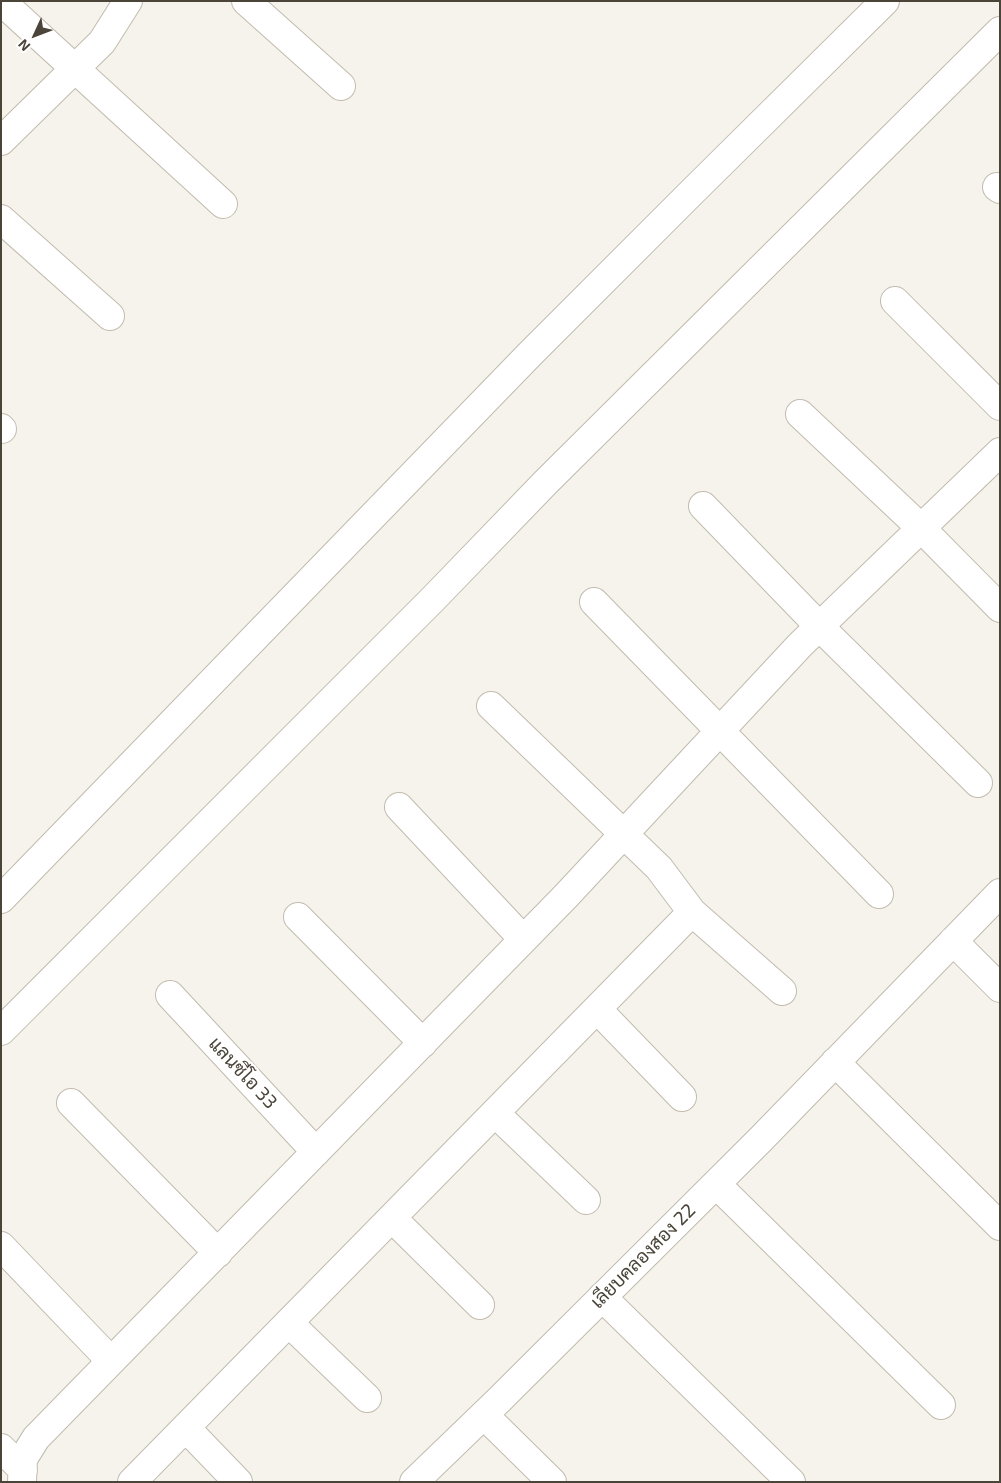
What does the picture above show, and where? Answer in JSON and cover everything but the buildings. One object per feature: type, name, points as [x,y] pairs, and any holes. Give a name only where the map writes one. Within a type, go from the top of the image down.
[{"type":"street","points":[[1,1],[223,204]]},
{"type":"street","points":[[1,141],[102,42],[128,1]]},
{"type":"street","points":[[246,1],[341,86]]},
{"type":"street","points":[[1,899],[537,347],[885,1]]},
{"type":"street","points":[[1,1031],[433,599],[546,482],[1000,31]]},
{"type":"street","points":[[1,219],[110,316]]},
{"type":"street","points":[[895,301],[1000,406]]},
{"type":"street","points":[[800,414],[921,528],[1000,608]]},
{"type":"street","points":[[22,1476],[23,1459],[36,1438],[523,940],[800,646],[1000,452]]},
{"type":"street","points":[[703,506],[820,627],[978,783]]},
{"type":"street","points":[[594,602],[879,894]]},
{"type":"street","points":[[491,706],[659,868],[692,912],[782,991]]},
{"type":"street","points":[[399,807],[523,940]]},
{"type":"street","name":"เลียบคลองสอง 22","points":[[414,1482],[716,1184],[1000,893]]},
{"type":"street","points":[[132,1482],[692,912]]},
{"type":"street","points":[[298,917],[423,1042]]},
{"type":"street","points":[[952,941],[1000,988]]},
{"type":"street","name":"แลนซีโอ 33","points":[[170,995],[316,1152]]},
{"type":"street","points":[[596,1009],[682,1096]]},
{"type":"street","points":[[835,1062],[1000,1226]]},
{"type":"street","points":[[71,1103],[218,1253]]},
{"type":"street","points":[[495,1113],[586,1200]]},
{"type":"street","points":[[716,1184],[941,1405]]},
{"type":"street","points":[[392,1218],[480,1305]]},
{"type":"street","points":[[1,1246],[112,1362]]},
{"type":"street","points":[[602,1297],[791,1482]]},
{"type":"street","points":[[289,1323],[367,1398]]},
{"type":"street","points":[[484,1415],[552,1482]]},
{"type":"street","points":[[186,1428],[238,1482]]},
{"type":"street","points":[[1,1448],[22,1476]]}]
